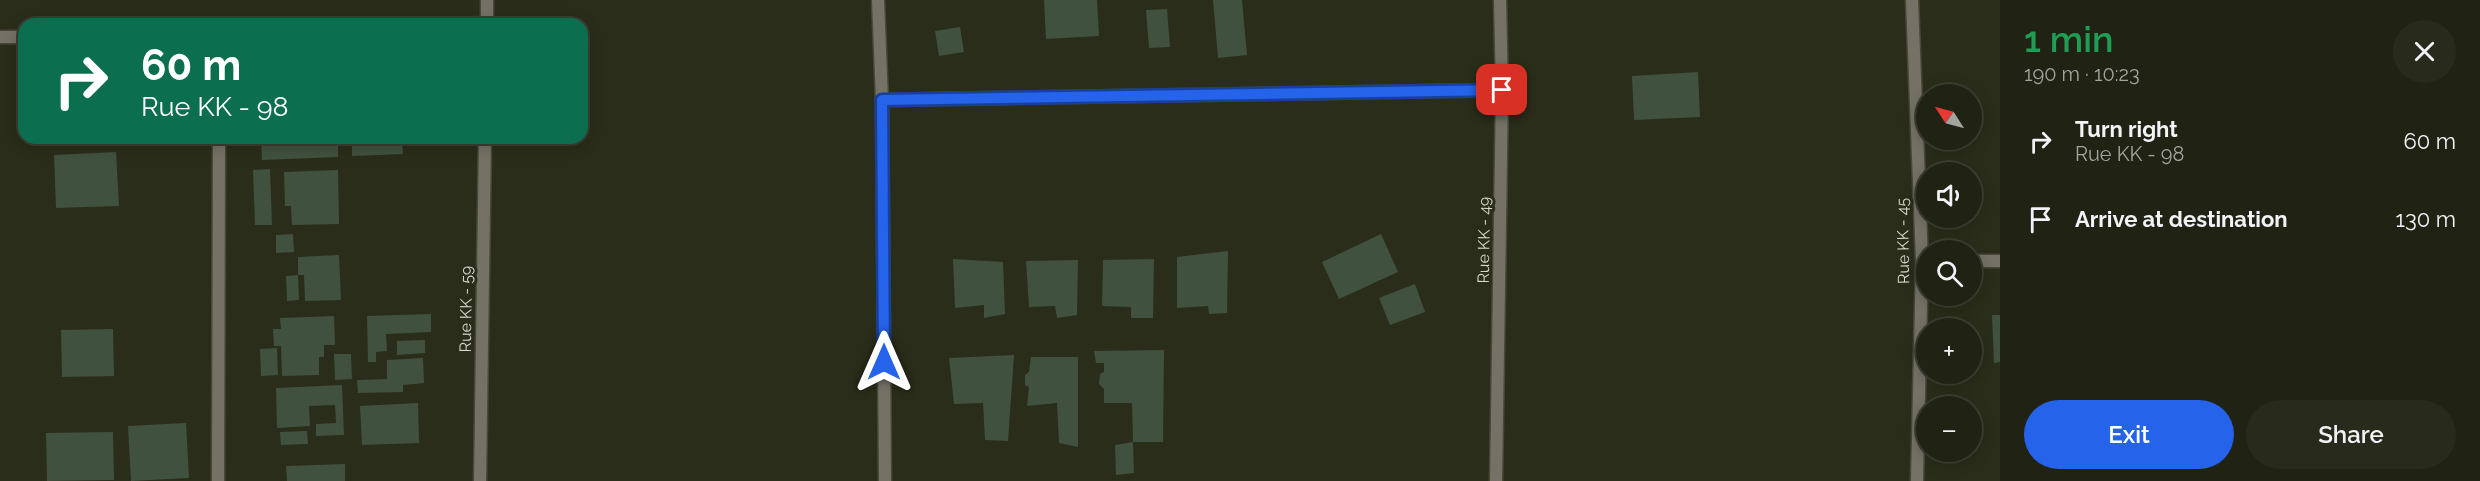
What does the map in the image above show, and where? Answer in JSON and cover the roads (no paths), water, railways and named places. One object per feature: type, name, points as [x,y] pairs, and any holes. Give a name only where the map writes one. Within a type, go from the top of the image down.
[{"type":"street","points":[[487,0],[487,18]]},
{"type":"street","points":[[878,0],[882,100],[885,481]]},
{"type":"street","name":"Rue KK - 49","points":[[1496,481],[1502,90],[1500,0]]},
{"type":"street","name":"Rue KK - 45","points":[[1912,0],[1923,240]]},
{"type":"street","points":[[0,37],[18,37]]},
{"type":"street","points":[[882,100],[1502,90]]},
{"type":"street","points":[[218,481],[219,144]]},
{"type":"street","name":"Rue KK - 59","points":[[480,481],[485,144]]},
{"type":"street","points":[[1982,261],[2000,261]]},
{"type":"street","name":"Rue KK - 45","points":[[1917,481],[1923,306]]}]
